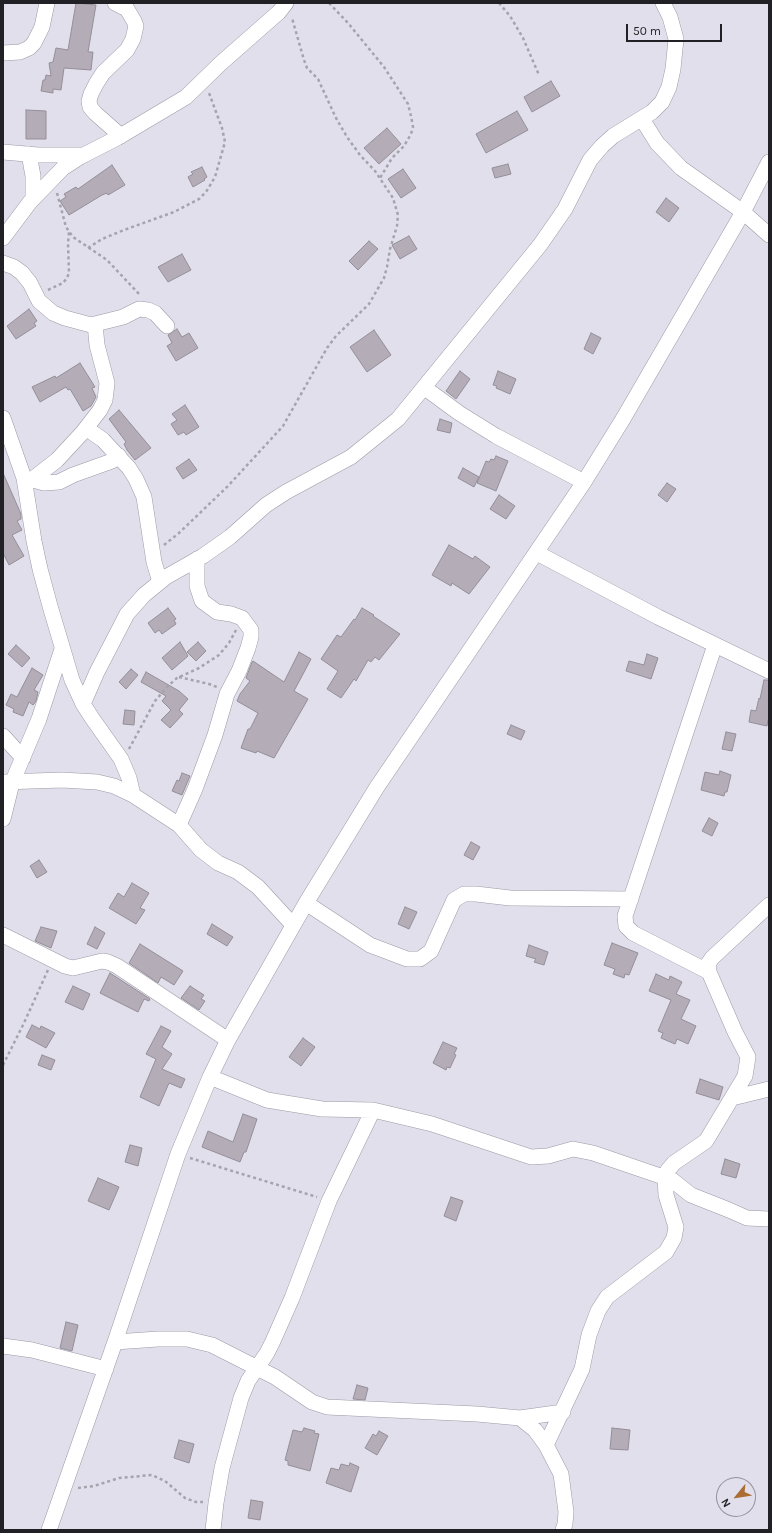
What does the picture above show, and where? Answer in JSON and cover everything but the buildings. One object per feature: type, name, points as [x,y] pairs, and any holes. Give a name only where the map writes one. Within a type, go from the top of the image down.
[{"type":"street","points":[[3,53],[20,52],[29,48],[34,43],[42,27],[47,3]]},
{"type":"street","points":[[115,3],[127,9],[134,21],[136,26],[133,39],[127,50],[103,73],[96,84],[89,101],[90,107],[95,114],[121,136]]},
{"type":"street","points":[[3,238],[33,199],[63,168],[84,155],[121,136],[186,97],[221,62],[278,12],[286,3]]},
{"type":"street","points":[[83,704],[97,672],[127,614],[144,595],[160,582],[197,560],[230,537],[266,505],[286,492],[351,457],[398,419],[540,245],[565,209],[590,160],[602,146],[619,132],[642,119],[662,102],[669,87],[673,69],[676,39],[670,17],[664,3]]},
{"type":"street","points":[[642,119],[657,143],[681,168],[743,212],[769,235]]},
{"type":"street","points":[[3,152],[84,155]]},
{"type":"street","points":[[29,154],[33,176],[33,199]]},
{"type":"street","points":[[49,1530],[106,1369],[178,1154],[210,1077],[228,1040],[306,902],[377,787],[537,554],[623,419],[743,212],[769,162]]},
{"type":"street","points":[[3,263],[22,272],[39,301],[53,313],[91,325],[123,317],[140,309],[155,313],[167,326]]},
{"type":"street","points":[[29,482],[56,460],[86,428],[100,410],[105,400],[106,383],[97,345],[95,324]]},
{"type":"street","points":[[424,388],[459,413],[496,436],[584,482]]},
{"type":"street","points":[[3,418],[16,454],[29,482],[34,541],[40,569],[72,680],[83,704],[121,759],[129,778],[133,794]]},
{"type":"street","points":[[86,428],[103,440],[119,456],[136,479],[144,496],[153,551],[160,582]]},
{"type":"street","points":[[29,482],[44,484],[59,482],[73,475],[104,464],[119,456]]},
{"type":"street","points":[[537,554],[658,617],[769,671]]},
{"type":"street","points":[[179,825],[195,789],[215,735],[228,692],[239,671],[251,637],[251,630],[242,618],[231,614],[218,612],[202,601],[197,586],[197,560]]},
{"type":"street","points":[[709,972],[632,933],[626,926],[625,916],[715,645]]},
{"type":"street","points":[[3,819],[7,782],[22,758],[50,686],[62,649]]},
{"type":"street","points":[[3,736],[22,758]]},
{"type":"street","points":[[7,782],[62,780],[97,782],[114,786],[133,794],[179,825],[201,850],[218,863],[238,872],[258,887],[293,925]]},
{"type":"street","points":[[306,902],[370,945],[407,959],[420,959],[430,951],[454,900],[464,894],[510,898],[631,899]]},
{"type":"street","points":[[546,1445],[563,1412],[582,1368],[589,1335],[598,1311],[607,1297],[666,1252],[674,1238],[676,1227],[666,1195],[665,1178],[668,1170],[674,1163],[706,1141],[745,1076],[748,1057],[735,1032],[709,972],[708,964],[712,958],[769,905]]},
{"type":"street","points":[[3,935],[65,966],[73,968],[102,961],[117,966],[228,1040]]},
{"type":"street","points":[[210,1077],[267,1100],[322,1109],[373,1110],[432,1124],[531,1157],[548,1156],[573,1149],[582,1150],[672,1180],[691,1195],[747,1218],[769,1219]]},
{"type":"street","points":[[732,1098],[769,1089]]},
{"type":"street","points":[[213,1530],[222,1468],[240,1398],[248,1381],[267,1353],[292,1298],[329,1201],[373,1110]]},
{"type":"street","points":[[115,1342],[158,1339],[187,1339],[212,1345],[257,1367],[296,1390],[303,1398],[327,1407],[477,1414],[520,1418],[563,1412]]},
{"type":"street","points":[[3,1346],[32,1350],[106,1369]]},
{"type":"street","points":[[520,1418],[535,1430],[546,1445],[561,1474],[566,1512],[563,1530]]},
{"type":"path","points":[[329,3],[348,23],[384,67],[408,104],[413,127],[411,134],[404,146],[392,158],[380,178]]},
{"type":"path","points":[[498,3],[510,16],[524,38],[539,74]]},
{"type":"path","points":[[153,551],[167,543],[203,511],[248,465],[283,426],[327,348],[336,336],[369,304],[384,278],[387,267],[390,249],[397,226],[398,215],[393,198],[380,178],[347,137],[336,118],[318,79],[307,68],[292,17]]},
{"type":"path","points":[[88,248],[102,239],[174,212],[202,197],[211,186],[215,177],[225,138],[209,95],[206,78]]},
{"type":"path","points":[[54,177],[66,227],[69,232],[76,241],[107,260],[143,300],[148,310]]},
{"type":"path","points":[[37,296],[63,283],[67,278],[69,232]]},
{"type":"path","points":[[121,759],[136,738],[155,701],[168,686],[179,677],[199,668],[219,655],[229,643],[242,618]]},
{"type":"path","points":[[179,677],[209,684],[228,692]]},
{"type":"path","points":[[3,1065],[53,959]]},
{"type":"path","points":[[178,1154],[329,1201]]},
{"type":"path","points":[[63,1490],[94,1486],[119,1478],[152,1475],[165,1481],[185,1498],[196,1502],[216,1503]]}]
